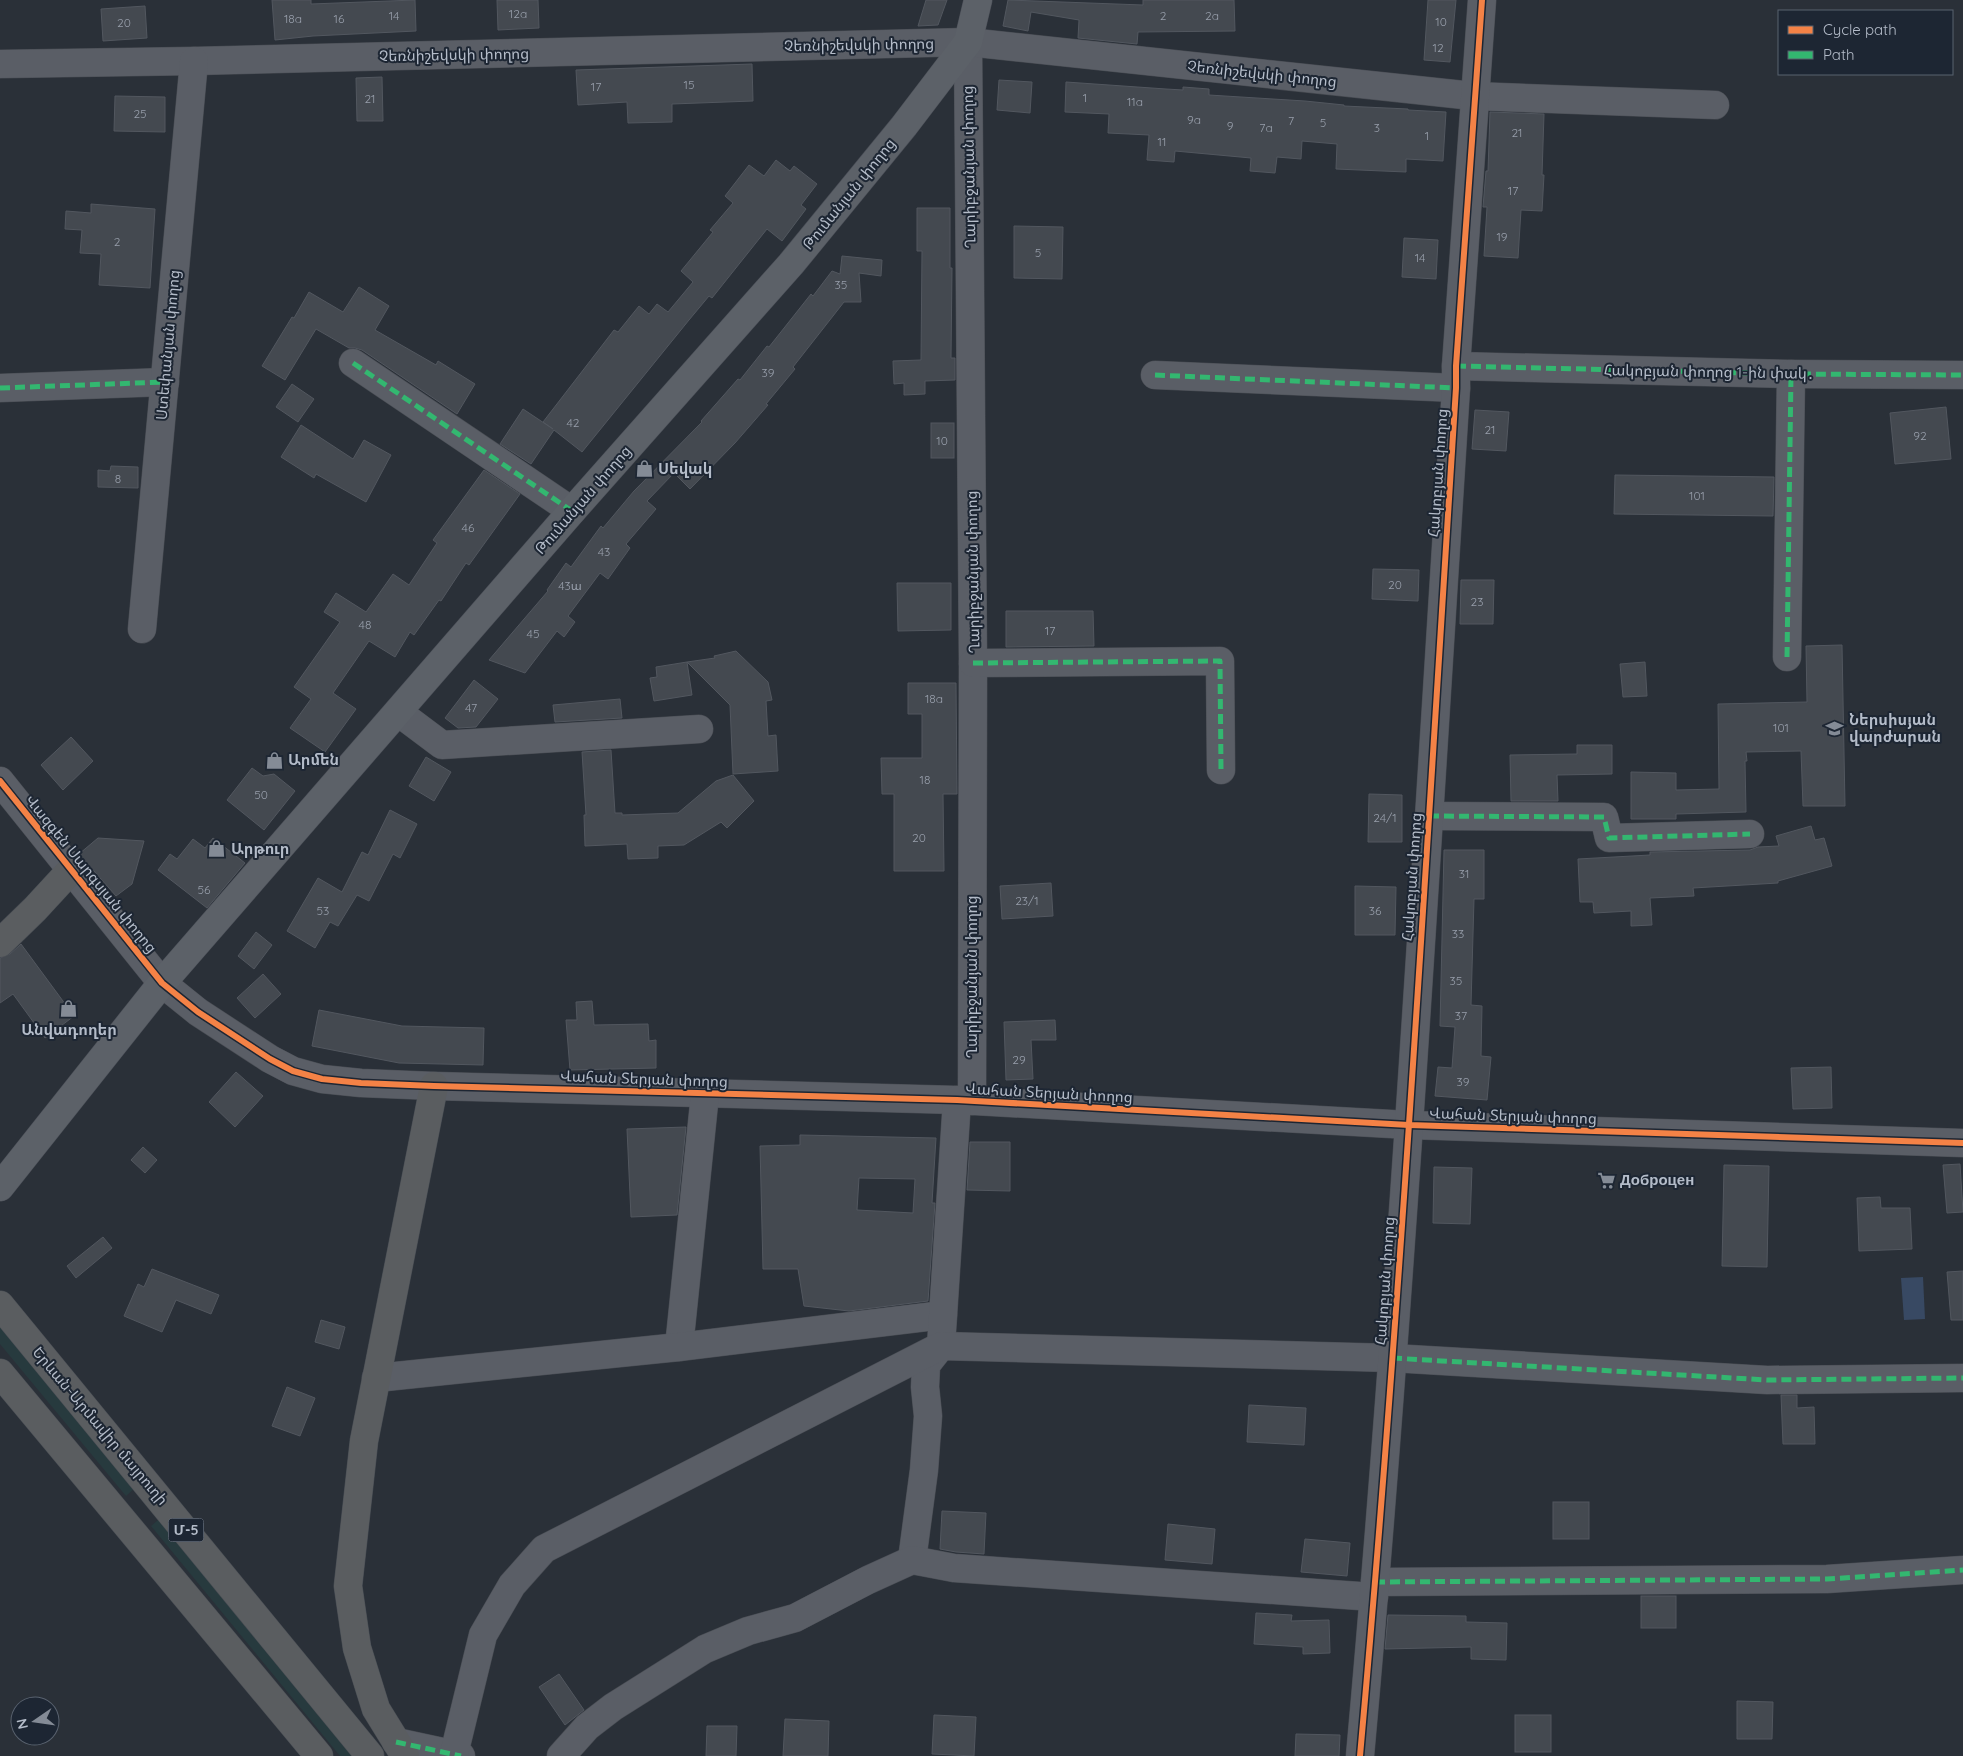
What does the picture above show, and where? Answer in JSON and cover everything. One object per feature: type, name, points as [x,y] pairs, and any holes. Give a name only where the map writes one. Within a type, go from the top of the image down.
[{"type":"highway","points":[[0,943],[71,870]]},
{"type":"highway","points":[[400,1749],[376,1709],[357,1648],[348,1586],[364,1441],[434,1086]]},
{"type":"highway","name":"Երևան-Արմավիր մայրուղի","points":[[0,1305],[370,1756]]},
{"type":"highway","name":"Մ-5","points":[[0,1373],[319,1756]]},
{"type":"highway","points":[[124,1522],[138,1523],[148,1518],[155,1506],[156,1494]]},
{"type":"main road","name":"Թումանյան փողոց","points":[[0,1187],[162,983],[572,511],[792,264],[904,126],[968,42],[978,0]]},
{"type":"street","name":"Հակոբյան փողոց","points":[[1360,1756],[1409,1126],[1473,96],[1482,0]]},
{"type":"street","name":"Չեռնիշեվսկի փողոց","points":[[0,64],[194,62],[968,42],[1473,96],[1716,104]]},
{"type":"street","name":"Ղարիբջանյան փողոց","points":[[941,1346],[965,1101],[973,663],[968,42]]},
{"type":"street","name":"Ստեփանյան փողոց","points":[[142,629],[194,62]]},
{"type":"street","points":[[353,363],[572,511]]},
{"type":"street","points":[[1787,657],[1791,374]]},
{"type":"street","name":"Հակոբյան փողոց 1-ին փակ․","points":[[1155,375],[1456,377],[1791,374],[1963,375]]},
{"type":"street","points":[[0,388],[165,382]]},
{"type":"street","points":[[973,663],[1220,661],[1221,770]]},
{"type":"street","points":[[398,712],[442,745],[699,729]]},
{"type":"street","name":"Վազգեն Սարգսյան փողոց","points":[[0,781],[162,983]]},
{"type":"street","points":[[1429,816],[1604,817],[1609,838],[1750,834]]},
{"type":"street","name":"Վահան Տերյան փողոց","points":[[162,983],[198,1012],[270,1060],[292,1072],[322,1079],[351,1082],[965,1101],[1409,1126],[1963,1143]]},
{"type":"street","points":[[679,1347],[705,1094]]},
{"type":"street","points":[[376,1378],[679,1347],[943,1315]]},
{"type":"street","points":[[912,1560],[924,1470],[928,1416],[925,1387],[926,1365],[941,1346]]},
{"type":"street","points":[[400,1749],[457,1755],[483,1635],[512,1585],[544,1549],[941,1346],[1392,1358],[1767,1380],[1963,1378]]},
{"type":"street","points":[[561,1756],[587,1727],[613,1707],[705,1649],[748,1631],[795,1618],[868,1580],[912,1560],[954,1568],[1374,1590],[1827,1579],[1963,1570]]},
{"type":"green space","points":[[0,1318],[138,1485],[126,1496],[0,1344]]},
{"type":"green space","points":[[165,1514],[362,1756],[340,1756],[151,1526]]},
{"type":"water","points":[[1923,1277],[1925,1319],[1904,1320],[1901,1278]]},
{"type":"building","points":[[272,0],[311,0],[311,4],[415,0],[416,31],[313,36],[275,40]]},
{"type":"building","points":[[497,0],[538,0],[539,28],[498,30]]},
{"type":"building","points":[[926,0],[947,0],[938,25],[918,26]]},
{"type":"building","points":[[1008,0],[1143,5],[1143,0],[1234,0],[1235,31],[1138,32],[1137,44],[1078,38],[1079,20],[1031,12],[1028,31],[1003,26]]},
{"type":"building","points":[[1428,0],[1456,0],[1450,62],[1424,60]]},
{"type":"building","points":[[145,6],[147,38],[103,41],[101,9]]},
{"type":"building","points":[[752,64],[753,101],[672,104],[672,122],[628,123],[627,102],[578,105],[576,70]]},
{"type":"building","points":[[382,77],[383,121],[357,121],[356,78]]},
{"type":"building","points":[[999,80],[1032,82],[1030,113],[997,110]]},
{"type":"building","points":[[1066,82],[1183,90],[1183,87],[1209,89],[1209,95],[1446,112],[1443,161],[1406,159],[1406,172],[1336,169],[1337,144],[1302,141],[1301,159],[1277,157],[1275,173],[1250,171],[1251,158],[1175,151],[1174,162],[1147,160],[1149,135],[1108,133],[1109,114],[1065,112]]},
{"type":"building","points":[[115,96],[165,97],[165,132],[114,131]]},
{"type":"building","points":[[1490,112],[1544,114],[1542,211],[1521,210],[1518,258],[1484,256],[1487,207],[1483,207],[1486,171],[1488,171]]},
{"type":"building","points":[[776,160],[790,171],[794,166],[817,184],[801,205],[806,209],[782,241],[767,229],[712,298],[709,296],[689,320],[582,452],[554,430],[531,464],[500,444],[523,409],[553,429],[543,422],[614,330],[618,332],[639,306],[649,314],[657,304],[668,312],[693,282],[681,271],[713,232],[710,230],[733,203],[725,196],[749,165],[764,176]]},
{"type":"building","points":[[91,204],[155,209],[150,288],[99,285],[101,254],[80,253],[82,230],[65,229],[66,211],[91,213]]},
{"type":"building","points":[[917,208],[950,208],[950,268],[952,268],[951,358],[955,358],[955,380],[925,381],[925,394],[904,395],[904,383],[894,384],[893,361],[921,360],[922,251],[917,251]]},
{"type":"building","points":[[1014,226],[1063,227],[1062,279],[1014,278]]},
{"type":"building","points":[[1404,238],[1438,240],[1436,279],[1402,277]]},
{"type":"building","points":[[842,256],[882,260],[881,276],[859,273],[861,302],[844,302],[793,367],[795,369],[766,404],[768,405],[735,443],[690,489],[674,473],[647,501],[656,509],[626,544],[630,548],[608,579],[600,573],[568,616],[575,622],[564,637],[557,631],[525,673],[489,660],[548,591],[566,563],[571,567],[601,526],[603,528],[634,491],[702,422],[738,379],[740,380],[767,346],[769,347],[811,294],[813,296],[832,271],[840,274]]},
{"type":"building","points":[[359,287],[389,306],[375,330],[436,365],[438,361],[475,384],[457,414],[362,350],[349,348],[316,329],[285,380],[262,366],[309,292],[343,312]]},
{"type":"building","points":[[292,384],[314,399],[298,422],[276,407]]},
{"type":"building","points":[[1946,407],[1951,459],[1895,464],[1890,413]]},
{"type":"building","points":[[1475,410],[1509,412],[1506,451],[1472,449]]},
{"type":"building","points":[[931,423],[954,423],[954,458],[931,458]]},
{"type":"building","points":[[301,425],[353,459],[364,440],[391,455],[366,502],[316,474],[314,478],[281,457]]},
{"type":"building","points":[[111,466],[138,467],[138,488],[98,487],[98,470],[110,471]]},
{"type":"building","points":[[484,470],[520,494],[469,565],[466,563],[441,601],[439,600],[414,635],[410,632],[395,657],[369,641],[333,693],[356,709],[325,752],[290,728],[311,699],[294,687],[340,622],[324,612],[336,593],[366,612],[393,574],[409,585],[437,543],[433,540]]},
{"type":"building","points":[[1615,475],[1774,477],[1773,516],[1614,514]]},
{"type":"building","points":[[1373,569],[1419,570],[1418,601],[1372,599]]},
{"type":"building","points":[[1461,580],[1494,580],[1493,624],[1460,624]]},
{"type":"building","points":[[897,583],[951,583],[951,630],[898,631]]},
{"type":"building","points":[[1006,611],[1093,611],[1094,646],[1006,647]]},
{"type":"building","points":[[1842,645],[1845,806],[1803,806],[1801,751],[1746,752],[1746,812],[1676,814],[1676,819],[1631,819],[1631,772],[1676,773],[1676,790],[1719,789],[1718,704],[1807,702],[1806,646]]},
{"type":"building","points":[[736,651],[768,682],[772,700],[766,701],[768,736],[776,735],[778,771],[733,774],[730,705],[687,662],[715,658],[714,656]]},
{"type":"building","points":[[687,662],[692,695],[654,701],[650,678],[657,677],[656,667]]},
{"type":"building","points":[[1645,662],[1647,696],[1623,697],[1620,664]]},
{"type":"building","points":[[474,680],[498,699],[476,727],[458,728],[445,718]]},
{"type":"building","points":[[908,683],[956,683],[957,794],[943,794],[944,871],[894,871],[894,794],[882,794],[881,758],[922,758],[922,714],[908,714]]},
{"type":"building","points":[[620,699],[622,718],[555,722],[553,705]]},
{"type":"building","points":[[71,737],[93,761],[63,790],[41,765]]},
{"type":"building","points":[[1577,745],[1612,745],[1612,774],[1557,775],[1558,801],[1511,801],[1510,755],[1577,754]]},
{"type":"building","points":[[611,750],[615,813],[622,813],[622,815],[678,813],[716,781],[733,775],[754,801],[727,828],[721,822],[684,845],[658,846],[658,858],[628,859],[627,844],[585,846],[584,815],[586,815],[582,752]]},
{"type":"building","points":[[426,757],[451,772],[434,801],[409,786]]},
{"type":"building","points":[[252,768],[263,776],[274,774],[295,791],[264,830],[227,800]]},
{"type":"building","points":[[1369,794],[1402,795],[1402,842],[1368,842]]},
{"type":"building","points":[[390,810],[417,824],[400,858],[393,854],[369,901],[357,895],[338,926],[330,922],[315,948],[287,931],[318,878],[342,892],[362,852],[368,855]]},
{"type":"building","points":[[1811,826],[1815,840],[1824,838],[1832,866],[1778,881],[1778,883],[1693,888],[1694,896],[1650,898],[1652,925],[1631,926],[1631,911],[1594,913],[1593,902],[1580,902],[1578,859],[1650,855],[1650,852],[1750,850],[1758,847],[1779,846],[1776,836]]},
{"type":"building","points":[[98,838],[144,841],[132,884],[116,896],[79,854]]},
{"type":"building","points":[[213,838],[245,863],[207,908],[158,870],[170,854],[177,859],[193,839],[205,848]]},
{"type":"building","points":[[1444,850],[1484,850],[1484,899],[1474,899],[1471,1005],[1482,1006],[1481,1056],[1491,1057],[1487,1100],[1435,1096],[1438,1067],[1452,1068],[1455,1027],[1440,1026]]},
{"type":"building","points":[[1051,883],[1053,916],[1002,919],[1000,886]]},
{"type":"building","points":[[1355,886],[1396,887],[1395,935],[1355,935]]},
{"type":"building","points":[[256,932],[272,945],[254,969],[238,956]]},
{"type":"building","points":[[21,944],[74,1016],[45,1038],[13,994],[0,1003],[0,958],[10,954]]},
{"type":"building","points":[[263,974],[281,994],[255,1018],[237,998]]},
{"type":"building","points":[[592,1001],[594,1025],[648,1024],[649,1041],[656,1040],[656,1068],[570,1070],[566,1020],[577,1020],[576,1002]]},
{"type":"building","points":[[319,1010],[402,1026],[484,1028],[483,1065],[399,1063],[312,1046]]},
{"type":"building","points":[[1055,1020],[1056,1040],[1031,1040],[1033,1079],[1006,1080],[1004,1022]]},
{"type":"building","points":[[1831,1067],[1832,1108],[1793,1109],[1791,1068]]},
{"type":"building","points":[[236,1072],[263,1096],[235,1127],[209,1102]]},
{"type":"building","points":[[686,1127],[677,1215],[631,1217],[627,1129]]},
{"type":"building","points":[[800,1135],[936,1138],[932,1203],[935,1203],[928,1301],[849,1311],[804,1306],[798,1269],[763,1269],[760,1146],[800,1145]],"holes":[[[859,1178],[915,1179],[913,1213],[857,1210]]]},
{"type":"building","points":[[970,1142],[1010,1142],[1010,1191],[967,1190]]},
{"type":"building","points":[[143,1147],[157,1160],[145,1173],[131,1160]]},
{"type":"building","points":[[1960,1164],[1963,1212],[1947,1213],[1943,1165]]},
{"type":"building","points":[[1724,1165],[1769,1166],[1767,1267],[1722,1266]]},
{"type":"building","points":[[1434,1167],[1472,1168],[1470,1224],[1433,1223]]},
{"type":"building","points":[[1880,1197],[1881,1208],[1910,1208],[1912,1249],[1859,1251],[1857,1198]]},
{"type":"building","points":[[103,1237],[112,1248],[76,1278],[67,1266]]},
{"type":"building","points":[[152,1269],[219,1295],[211,1314],[176,1300],[162,1332],[124,1316],[138,1284],[144,1287]]},
{"type":"building","points":[[1963,1271],[1963,1320],[1951,1320],[1947,1272]]},
{"type":"building","points":[[321,1320],[345,1327],[339,1349],[315,1342]]},
{"type":"building","points":[[287,1387],[315,1398],[300,1436],[272,1426]]},
{"type":"building","points":[[1781,1395],[1797,1395],[1797,1408],[1814,1407],[1815,1444],[1783,1444]]},
{"type":"building","points":[[1249,1405],[1306,1408],[1304,1445],[1247,1442]]},
{"type":"building","points":[[1553,1502],[1589,1502],[1589,1539],[1553,1539]]},
{"type":"building","points":[[942,1511],[986,1513],[984,1554],[940,1549]]},
{"type":"building","points":[[1168,1524],[1215,1529],[1212,1564],[1165,1560]]},
{"type":"building","points":[[1305,1539],[1350,1543],[1347,1576],[1301,1572]]},
{"type":"building","points":[[1641,1596],[1676,1596],[1676,1628],[1641,1628]]},
{"type":"building","points":[[1256,1613],[1292,1615],[1291,1621],[1329,1620],[1330,1653],[1303,1654],[1303,1647],[1254,1644]]},
{"type":"building","points":[[1388,1615],[1466,1616],[1466,1622],[1507,1623],[1506,1660],[1471,1659],[1471,1647],[1385,1649]]},
{"type":"building","points":[[559,1674],[584,1710],[565,1725],[539,1687]]},
{"type":"building","points":[[1737,1701],[1773,1702],[1772,1739],[1737,1739]]},
{"type":"building","points":[[934,1715],[976,1717],[974,1756],[932,1754]]},
{"type":"building","points":[[1515,1715],[1551,1715],[1551,1752],[1515,1752]]},
{"type":"building","points":[[785,1719],[829,1721],[828,1756],[783,1756]]},
{"type":"building","points":[[707,1726],[737,1726],[736,1756],[706,1756]]},
{"type":"building","points":[[1296,1734],[1340,1735],[1339,1756],[1295,1756]]},
{"type":"marked path","points":[[353,363],[572,511]]},
{"type":"marked path","points":[[1456,366],[1791,374],[1963,375]]},
{"type":"marked path","points":[[1787,657],[1791,374]]},
{"type":"marked path","points":[[1155,375],[1456,388]]},
{"type":"marked path","points":[[0,388],[165,382]]},
{"type":"marked path","points":[[973,663],[1220,661],[1221,770]]},
{"type":"marked path","points":[[1429,816],[1604,817],[1609,838],[1750,834]]},
{"type":"marked path","points":[[1392,1358],[1767,1380],[1963,1378]]},
{"type":"marked path","points":[[1375,1582],[1827,1579],[1963,1570]]},
{"type":"marked path","points":[[396,1742],[461,1756]]},
{"type":"cycle path","points":[[1360,1756],[1401,1243],[1435,730],[1456,366],[1482,0]]},
{"type":"cycle path","points":[[0,781],[162,983],[198,1012],[270,1059],[293,1071],[322,1079],[361,1083],[434,1086],[957,1100],[1409,1125],[1963,1143]]},
{"type":"place","name":"Սեվակ","points":[[644,469]]},
{"type":"place","name":"Ներսիսյան վարժարան","points":[[1835,729]]},
{"type":"place","name":"Արմեն","points":[[274,760]]},
{"type":"place","name":"Արթուր","points":[[217,849]]},
{"type":"place","name":"Անվադողեր","points":[[69,1009]]},
{"type":"place","name":"Доброцен","points":[[1606,1180]]}]
